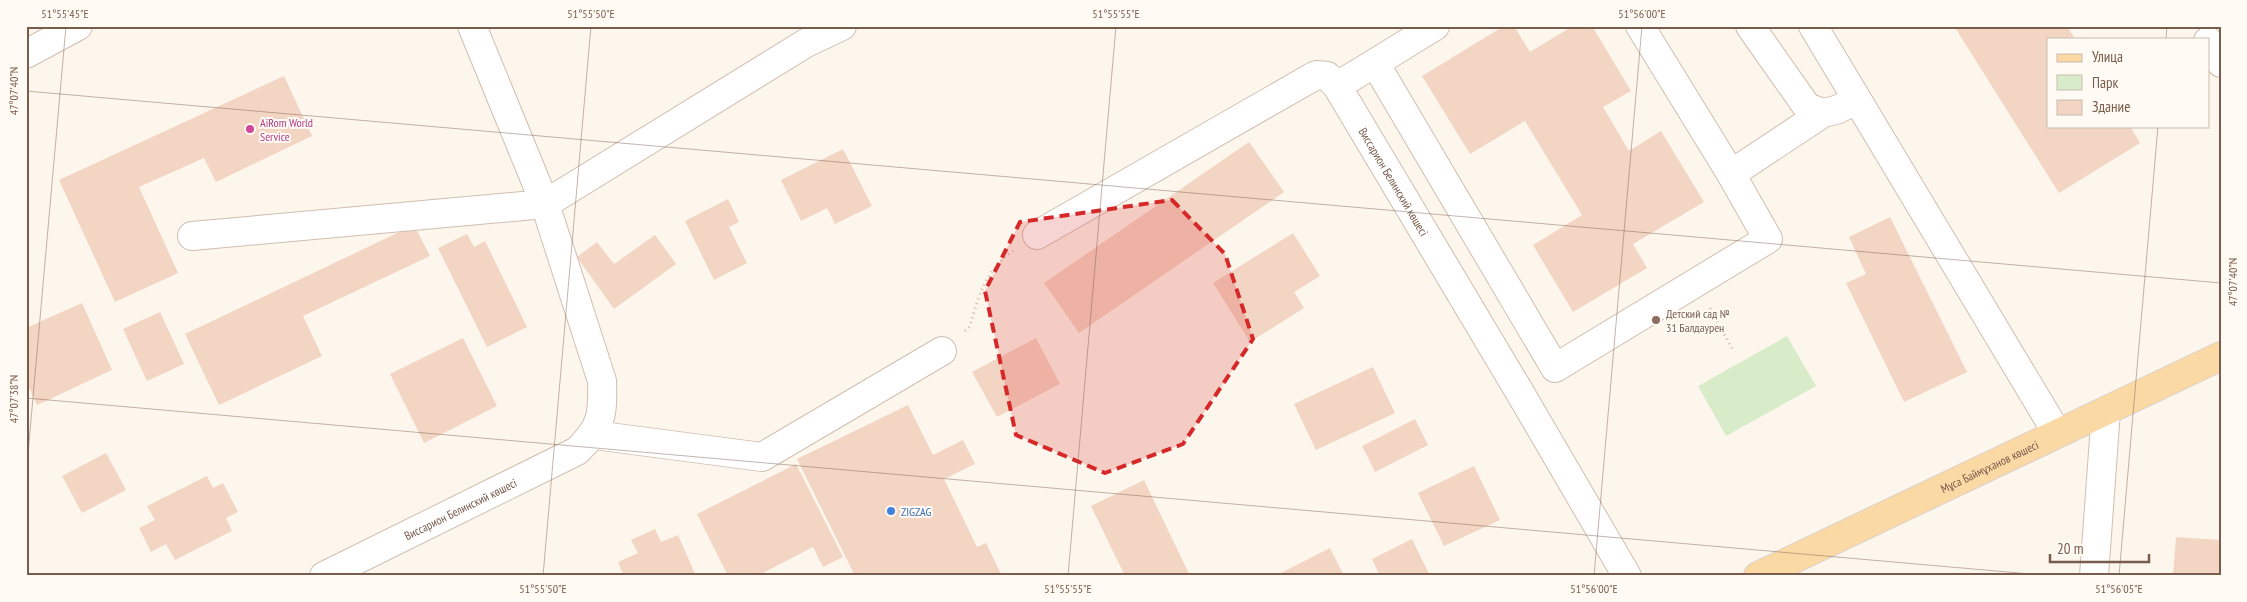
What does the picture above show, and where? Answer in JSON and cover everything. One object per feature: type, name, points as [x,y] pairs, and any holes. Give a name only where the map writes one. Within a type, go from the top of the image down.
[{"type":"main road","name":"Мұса Баймұханов көшесі","points":[[1758,576],[2221,356]]},
{"type":"street","points":[[26,54],[78,26]]},
{"type":"street","points":[[472,26],[545,204],[602,381],[602,410],[594,436],[762,457],[942,351]]},
{"type":"street","points":[[192,236],[545,204],[800,35],[842,26]]},
{"type":"street","points":[[1037,235],[1316,75],[1327,76],[1337,86],[1435,26]]},
{"type":"street","points":[[1519,391],[1768,240],[1731,174],[1640,26]]},
{"type":"street","points":[[1750,26],[1808,106],[1823,113]]},
{"type":"street","points":[[1813,26],[2057,433]]},
{"type":"street","points":[[2200,26],[2207,38]]},
{"type":"street","points":[[2210,44],[2221,63]]},
{"type":"street","points":[[1375,63],[1555,368]]},
{"type":"street","name":"Виссарион Белинский көшесі","points":[[1337,86],[1627,576]]},
{"type":"street","points":[[1731,174],[1823,113],[1836,110],[1857,100]]},
{"type":"street","points":[[2094,576],[2106,412]]},
{"type":"street","name":"Виссарион Белинский көшесі","points":[[324,576],[577,451],[594,436]]},
{"type":"path","points":[[942,351],[970,326],[981,288],[1000,260],[1037,235]]},
{"type":"path","points":[[1696,282],[1734,352]]},
{"type":"highlighted area","points":[[1172,200],[1225,254],[1253,339],[1183,444],[1105,473],[1016,435],[985,291],[1020,222]]},
{"type":"green space","points":[[1787,336],[1816,386],[1726,436],[1698,386]]},
{"type":"building","points":[[1504,26],[1514,26],[1530,52],[1573,26],[1592,26],[1631,91],[1603,107],[1629,151],[1661,131],[1704,202],[1633,244],[1647,268],[1573,312],[1533,245],[1582,215],[1525,121],[1470,154],[1422,76]]},
{"type":"building","points":[[1954,26],[2067,26],[2074,38],[2047,38],[2047,128],[2131,128],[2140,143],[2059,193]]},
{"type":"building","points":[[284,76],[312,136],[216,182],[204,158],[139,187],[178,273],[115,302],[59,180]]},
{"type":"building","points":[[1249,142],[1284,192],[1079,333],[1044,283]]},
{"type":"building","points":[[843,149],[872,206],[835,224],[827,208],[801,221],[781,180]]},
{"type":"building","points":[[728,199],[739,222],[729,227],[747,263],[714,280],[685,221]]},
{"type":"building","points":[[1890,217],[1967,372],[1904,402],[1846,283],[1866,274],[1849,237]]},
{"type":"building","points":[[414,225],[430,256],[303,316],[322,356],[219,405],[185,334]]},
{"type":"building","points":[[1293,233],[1320,276],[1294,292],[1304,308],[1250,342],[1213,283]]},
{"type":"building","points":[[467,234],[474,247],[485,241],[527,327],[487,347],[438,248]]},
{"type":"building","points":[[655,235],[676,264],[614,309],[577,257],[597,242],[614,264]]},
{"type":"building","points":[[82,303],[112,370],[37,405],[26,381],[26,328]]},
{"type":"building","points":[[160,312],[184,364],[147,381],[123,329]]},
{"type":"building","points":[[463,338],[497,406],[424,443],[390,374]]},
{"type":"building","points":[[1036,338],[1060,384],[997,417],[972,372]]},
{"type":"building","points":[[1373,367],[1395,413],[1316,450],[1294,404]]},
{"type":"building","name":"ZIGZAG","points":[[908,405],[933,455],[963,440],[975,464],[944,479],[977,547],[986,543],[1002,576],[855,576],[797,459]]},
{"type":"building","points":[[1415,419],[1428,445],[1375,472],[1362,446]]},
{"type":"building","points":[[106,453],[126,490],[82,513],[62,476]]},
{"type":"building","points":[[796,464],[843,557],[823,567],[813,547],[757,576],[728,576],[697,514]]},
{"type":"building","points":[[1474,466],[1500,520],[1444,546],[1418,493]]},
{"type":"building","points":[[207,476],[213,488],[223,483],[238,512],[226,518],[232,531],[175,560],[166,544],[151,552],[139,528],[155,520],[147,506]]},
{"type":"building","points":[[1144,480],[1190,576],[1125,576],[1091,506]]},
{"type":"building","points":[[655,529],[661,542],[678,535],[696,576],[624,576],[618,562],[638,553],[631,540]]},
{"type":"building","points":[[2176,537],[2221,540],[2220,576],[2173,576]]},
{"type":"building","points":[[1412,539],[1430,576],[1376,576],[1379,574],[1372,559]]},
{"type":"building","points":[[1330,548],[1344,576],[1275,576]]},
{"type":"place","name":"AiRom World Service","points":[[250,129]]},
{"type":"place","name":"Детский сад № 31 Балдаурен","points":[[1656,320]]},
{"type":"place","name":"ZIGZAG","points":[[891,511]]}]
